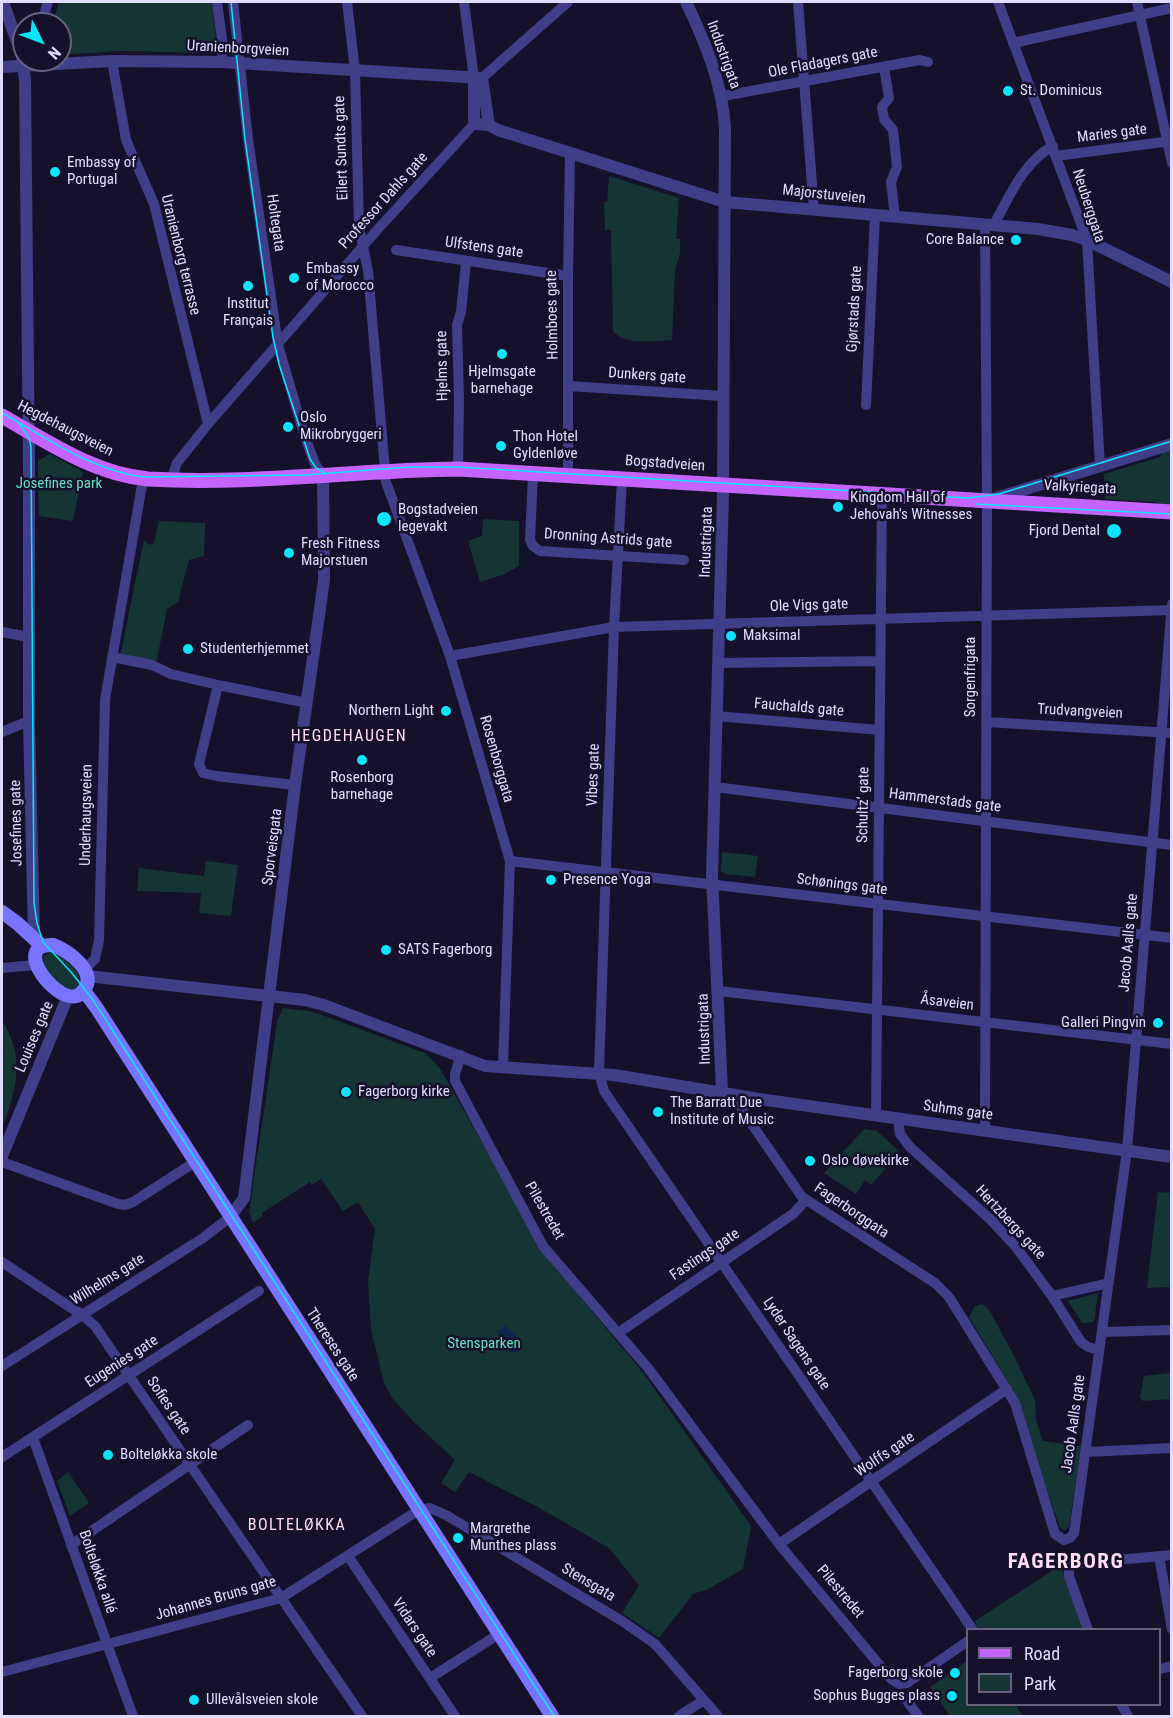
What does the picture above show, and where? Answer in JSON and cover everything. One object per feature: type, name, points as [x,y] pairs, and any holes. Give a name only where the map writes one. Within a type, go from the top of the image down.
[{"type":"main road","name":"Hegdehaugsveien","points":[[2,416],[101,469],[126,477],[145,479]]},
{"type":"main road","name":"Bogstadveien","points":[[145,479],[322,476],[418,469],[458,469],[987,501]]},
{"type":"main road","name":"Valkyriegata","points":[[987,501],[1172,512]]},
{"type":"main road","points":[[2,912],[38,942],[60,947],[73,956],[86,973],[84,992],[68,996],[43,977],[36,965],[38,942]]},
{"type":"main road","name":"Thereses gate","points":[[84,992],[96,1007],[552,1716]]},
{"type":"street","name":"Josefines gate","points":[[3,2],[12,26]]},
{"type":"street","points":[[217,2],[223,47],[221,62]]},
{"type":"street","name":"Holtegata","points":[[233,2],[246,122],[278,345],[309,449],[322,476]]},
{"type":"street","name":"Eilert Sundts gate","points":[[347,2],[355,70],[359,218],[368,271],[384,472]]},
{"type":"street","points":[[464,2],[489,125]]},
{"type":"street","points":[[474,124],[478,78],[568,2]]},
{"type":"street","name":"Industrigata","points":[[686,2],[706,47],[723,96],[725,127],[722,485],[712,884],[719,991],[722,1091]]},
{"type":"street","points":[[798,2],[814,210]]},
{"type":"street","name":"Neuberggata","points":[[998,2],[1087,240],[1100,466]]},
{"type":"street","points":[[1137,2],[1172,163]]},
{"type":"street","points":[[1013,43],[1172,8]]},
{"type":"street","name":"Ole Fladagers gate","points":[[723,96],[920,60],[928,62]]},
{"type":"street","name":"Uranienborg terrasse","points":[[112,61],[126,140],[154,204],[208,424]]},
{"type":"street","name":"Uranienborgveien","points":[[72,62],[221,62],[478,78]]},
{"type":"street","points":[[884,67],[889,98],[882,107],[884,119],[893,130],[897,167],[891,182],[895,217]]},
{"type":"street","name":"Josefines gate","points":[[26,72],[29,721],[38,942]]},
{"type":"street","name":"Professor Dahls gate","points":[[171,480],[171,474],[177,463],[208,424],[363,246],[474,124]]},
{"type":"street","name":"Majorstuveien","points":[[474,124],[489,125],[570,154],[725,202],[1038,229],[1072,235],[1087,240],[1172,282]]},
{"type":"street","name":"Maries gate","points":[[1054,151],[1169,142]]},
{"type":"street","points":[[989,225],[1029,166],[1038,156],[1054,151]]},
{"type":"street","name":"Holmboes gate","points":[[568,476],[570,154]]},
{"type":"street","name":"Gjørstads gate","points":[[866,405],[875,215]]},
{"type":"street","name":"Sorgenfrigata","points":[[985,1130],[989,225]]},
{"type":"street","name":"Ulfstens gate","points":[[396,250],[568,276]]},
{"type":"street","name":"Hjelms gate","points":[[458,469],[457,325],[461,312],[466,262]]},
{"type":"street","name":"Dunkers gate","points":[[569,386],[722,396]]},
{"type":"street","name":"Bogstadveien","points":[[987,501],[1172,444]]},
{"type":"street","name":"Rosenborggata","points":[[384,472],[450,656],[510,861],[503,1067]]},
{"type":"street","name":"Dronning Astrids gate","points":[[533,473],[530,540],[533,546],[540,551],[684,560]]},
{"type":"street","name":"Sporveisgata","points":[[230,1217],[244,1198],[295,785],[324,580],[322,476]]},
{"type":"street","name":"Underhaugsveien","points":[[86,973],[98,954],[99,940],[105,700],[136,514],[145,479]]},
{"type":"street","name":"Vibes gate","points":[[599,1073],[614,627],[622,479]]},
{"type":"street","name":"Schultz’ gate","points":[[876,1114],[882,496]]},
{"type":"street","name":"Jacob Aalls gate","points":[[1074,1533],[1126,1150],[1151,843],[1166,732],[1172,604]]},
{"type":"street","name":"Ole Vigs gate","points":[[450,656],[614,627],[1171,610]]},
{"type":"street","points":[[2,632],[29,637]]},
{"type":"street","points":[[112,657],[152,665],[171,674],[307,703]]},
{"type":"street","points":[[718,663],[880,661]]},
{"type":"street","points":[[218,685],[200,768],[203,772],[216,776],[295,785]]},
{"type":"street","name":"Fauchalds gate","points":[[716,716],[880,730]]},
{"type":"street","points":[[2,732],[29,721]]},
{"type":"street","name":"Trudvangveien","points":[[986,722],[1166,732]]},
{"type":"street","name":"Hammerstads gate","points":[[715,787],[1172,845]]},
{"type":"street","name":"Schønings gate","points":[[510,861],[1172,938]]},
{"type":"street","points":[[2,968],[36,965]]},
{"type":"street","points":[[86,973],[305,1000],[461,1055],[485,1066],[599,1073],[740,1095]]},
{"type":"street","name":"Åsaveien","points":[[719,991],[1172,1044]]},
{"type":"street","name":"Louises gate","points":[[2,1156],[68,996]]},
{"type":"street","name":"Pilestredet","points":[[461,1055],[454,1074],[455,1081],[538,1238],[648,1368],[779,1544],[891,1679],[899,1684],[907,1683],[966,1642]]},
{"type":"street","name":"Lyder Sagens gate","points":[[599,1073],[604,1091],[972,1628]]},
{"type":"street","name":"Suhms gate","points":[[740,1095],[1172,1157]]},
{"type":"street","name":"Fagerborggata","points":[[740,1095],[742,1110],[798,1192],[806,1200],[942,1289],[950,1297],[1007,1389],[1018,1413],[1054,1534],[1064,1540],[1070,1538],[1074,1533]]},
{"type":"street","name":"Hertzbergs gate","points":[[898,1119],[900,1134],[910,1148],[992,1220],[1031,1266],[1080,1342],[1099,1350]]},
{"type":"street","points":[[2,1162],[125,1205],[195,1162]]},
{"type":"street","name":"Fastings gate","points":[[618,1333],[797,1211],[806,1200]]},
{"type":"street","name":"Wilhelms gate","points":[[2,1366],[203,1238],[230,1217]]},
{"type":"street","name":"Sofies gate","points":[[2,1262],[95,1326],[362,1716]]},
{"type":"street","points":[[1052,1296],[1109,1283]]},
{"type":"street","name":"Eugenies gate","points":[[2,1457],[259,1291]]},
{"type":"street","points":[[1102,1332],[1172,1330]]},
{"type":"street","name":"Wolffs gate","points":[[779,1544],[1007,1389]]},
{"type":"street","points":[[71,1545],[248,1425]]},
{"type":"street","name":"Bolteløkka allé","points":[[33,1438],[133,1716]]},
{"type":"street","points":[[1086,1452],[1172,1448]]},
{"type":"street","name":"Stensgata","points":[[419,1510],[430,1508],[446,1515],[622,1621],[656,1644],[718,1716]]},
{"type":"street","name":"Johannes Bruns gate","points":[[2,1672],[281,1598],[419,1510]]},
{"type":"street","points":[[1088,1628],[1069,1572],[1072,1564],[1172,1554]]},
{"type":"street","name":"Vidars gate","points":[[348,1556],[455,1716]]},
{"type":"street","points":[[1160,1556],[1172,1629]]},
{"type":"street","points":[[429,1678],[499,1634]]},
{"type":"street","points":[[905,1698],[918,1716]]},
{"type":"street","points":[[679,1716],[704,1701]]},
{"type":"green space","points":[[59,2],[212,2],[217,49],[208,53],[121,51],[72,54],[72,12],[56,12]]},
{"type":"green space","points":[[609,176],[679,198],[676,239],[680,239],[680,253],[675,270],[672,340],[632,341],[618,336],[613,331],[611,230],[605,230],[604,202],[607,202]]},
{"type":"green space","points":[[1171,450],[1171,503],[1168,506],[1159,505],[1156,502],[1105,499],[1104,474],[1160,457],[1163,452]]},
{"type":"green space","name":"Josefines park","points":[[50,454],[83,472],[73,521],[39,516],[38,461]]},
{"type":"green space","points":[[483,519],[519,521],[519,566],[505,574],[480,582],[468,541],[482,536]]},
{"type":"green space","points":[[159,521],[205,523],[204,556],[189,560],[178,602],[167,609],[156,664],[120,656],[144,540],[150,545],[154,543]]},
{"type":"green space","points":[[722,852],[758,856],[755,877],[726,874],[721,871]]},
{"type":"green space","points":[[206,861],[238,865],[231,916],[199,913],[201,893],[137,891],[139,868],[204,876]]},
{"type":"green space","points":[[52,952],[73,966],[79,977],[77,989],[65,987],[53,979],[44,961],[44,955]]},
{"type":"green space","name":"Stensparken","points":[[283,1008],[309,1011],[325,1016],[427,1054],[441,1070],[523,1215],[536,1244],[644,1374],[751,1526],[743,1569],[708,1589],[693,1594],[659,1638],[622,1613],[639,1585],[609,1548],[534,1505],[469,1472],[455,1492],[441,1483],[455,1460],[414,1422],[393,1399],[384,1383],[371,1329],[368,1281],[375,1229],[358,1202],[343,1211],[321,1179],[312,1185],[310,1182],[262,1213],[263,1216],[253,1223],[249,1212],[277,1022]]},
{"type":"green space","points":[[2,1020],[14,1047],[16,1074],[12,1100],[2,1128]]},
{"type":"green space","points":[[864,1129],[877,1131],[900,1152],[871,1185],[865,1180],[856,1194],[824,1173]]},
{"type":"green space","points":[[1158,1192],[1171,1193],[1171,1287],[1147,1288]]},
{"type":"green space","points":[[1098,1293],[1094,1322],[1082,1323],[1068,1301]]},
{"type":"green space","points":[[982,1304],[988,1308],[1035,1400],[1036,1420],[1043,1441],[1081,1446],[1069,1527],[1065,1530],[1060,1528],[1013,1390],[969,1317],[975,1306]]},
{"type":"green space","points":[[1171,1373],[1171,1399],[1143,1401],[1140,1397],[1144,1376]]},
{"type":"green space","points":[[68,1472],[89,1503],[70,1516],[57,1481]]},
{"type":"green space","points":[[1061,1565],[1082,1628],[978,1628],[975,1621]]},
{"type":"green space","name":"Sophus Bugges plass","points":[[966,1662],[966,1706],[1016,1706],[1023,1716],[950,1716],[930,1687]]},
{"type":"water","points":[[505,1325],[522,1341],[522,1348],[518,1352],[507,1349],[497,1332]]},
{"type":"tram line","points":[[231,2],[245,139],[273,337],[279,364],[310,459],[316,468],[327,474]]},
{"type":"tram line","points":[[2,413],[87,460],[105,468],[143,477],[305,475],[409,467],[458,467],[968,498],[999,494],[1172,441]]},
{"type":"tram line","points":[[18,422],[29,438],[31,447],[34,903],[43,942],[93,1000],[554,1716]]},
{"type":"tram line","points":[[976,504],[1172,514]]},
{"type":"place","name":"St. Dominicus","points":[[1008,91]]},
{"type":"place","name":"Embassy of Portugal","points":[[55,172]]},
{"type":"place","name":"Core Balance","points":[[1016,240]]},
{"type":"place","name":"Embassy of Morocco","points":[[294,278]]},
{"type":"place","name":"Institut Français","points":[[248,286]]},
{"type":"place","name":"Hjelmsgate barnehage","points":[[502,354]]},
{"type":"place","name":"Oslo Mikrobryggeri","points":[[288,427]]},
{"type":"place","name":"Thon Hotel Gyldenløve","points":[[501,446]]},
{"type":"place","name":"Kingdom Hall of Jehovah's Witnesses","points":[[838,507]]},
{"type":"place","name":"Bogstadveien legevakt","points":[[384,519]]},
{"type":"place","name":"Fjord Dental","points":[[1114,531]]},
{"type":"place","name":"Fresh Fitness Majorstuen","points":[[289,553]]},
{"type":"place","name":"Maksimal","points":[[731,636]]},
{"type":"place","name":"Studenterhjemmet","points":[[188,649]]},
{"type":"place","name":"Northern Light","points":[[446,711]]},
{"type":"place","name":"Rosenborg barnehage","points":[[362,760]]},
{"type":"place","name":"Presence Yoga","points":[[551,880]]},
{"type":"place","name":"SATS Fagerborg","points":[[386,950]]},
{"type":"place","name":"Galleri Pingvin","points":[[1158,1023]]},
{"type":"place","name":"Fagerborg kirke","points":[[346,1092]]},
{"type":"place","name":"The Barratt Due Institute of Music","points":[[658,1112]]},
{"type":"place","name":"Oslo døvekirke","points":[[810,1161]]},
{"type":"place","name":"Bolteløkka skole","points":[[108,1455]]},
{"type":"place","name":"Margrethe Munthes plass","points":[[458,1538]]},
{"type":"place","name":"Fagerborg skole","points":[[955,1673]]},
{"type":"place","name":"Sophus Bugges plass","points":[[952,1696]]},
{"type":"place","name":"Ullevålsveien skole","points":[[194,1700]]},
{"type":"district","name":"HEGDEHAUGEN","points":[[349,737]]},
{"type":"district","name":"BOLTELØKKA","points":[[297,1526]]},
{"type":"district","name":"FAGERBORG","points":[[1066,1563]]}]
